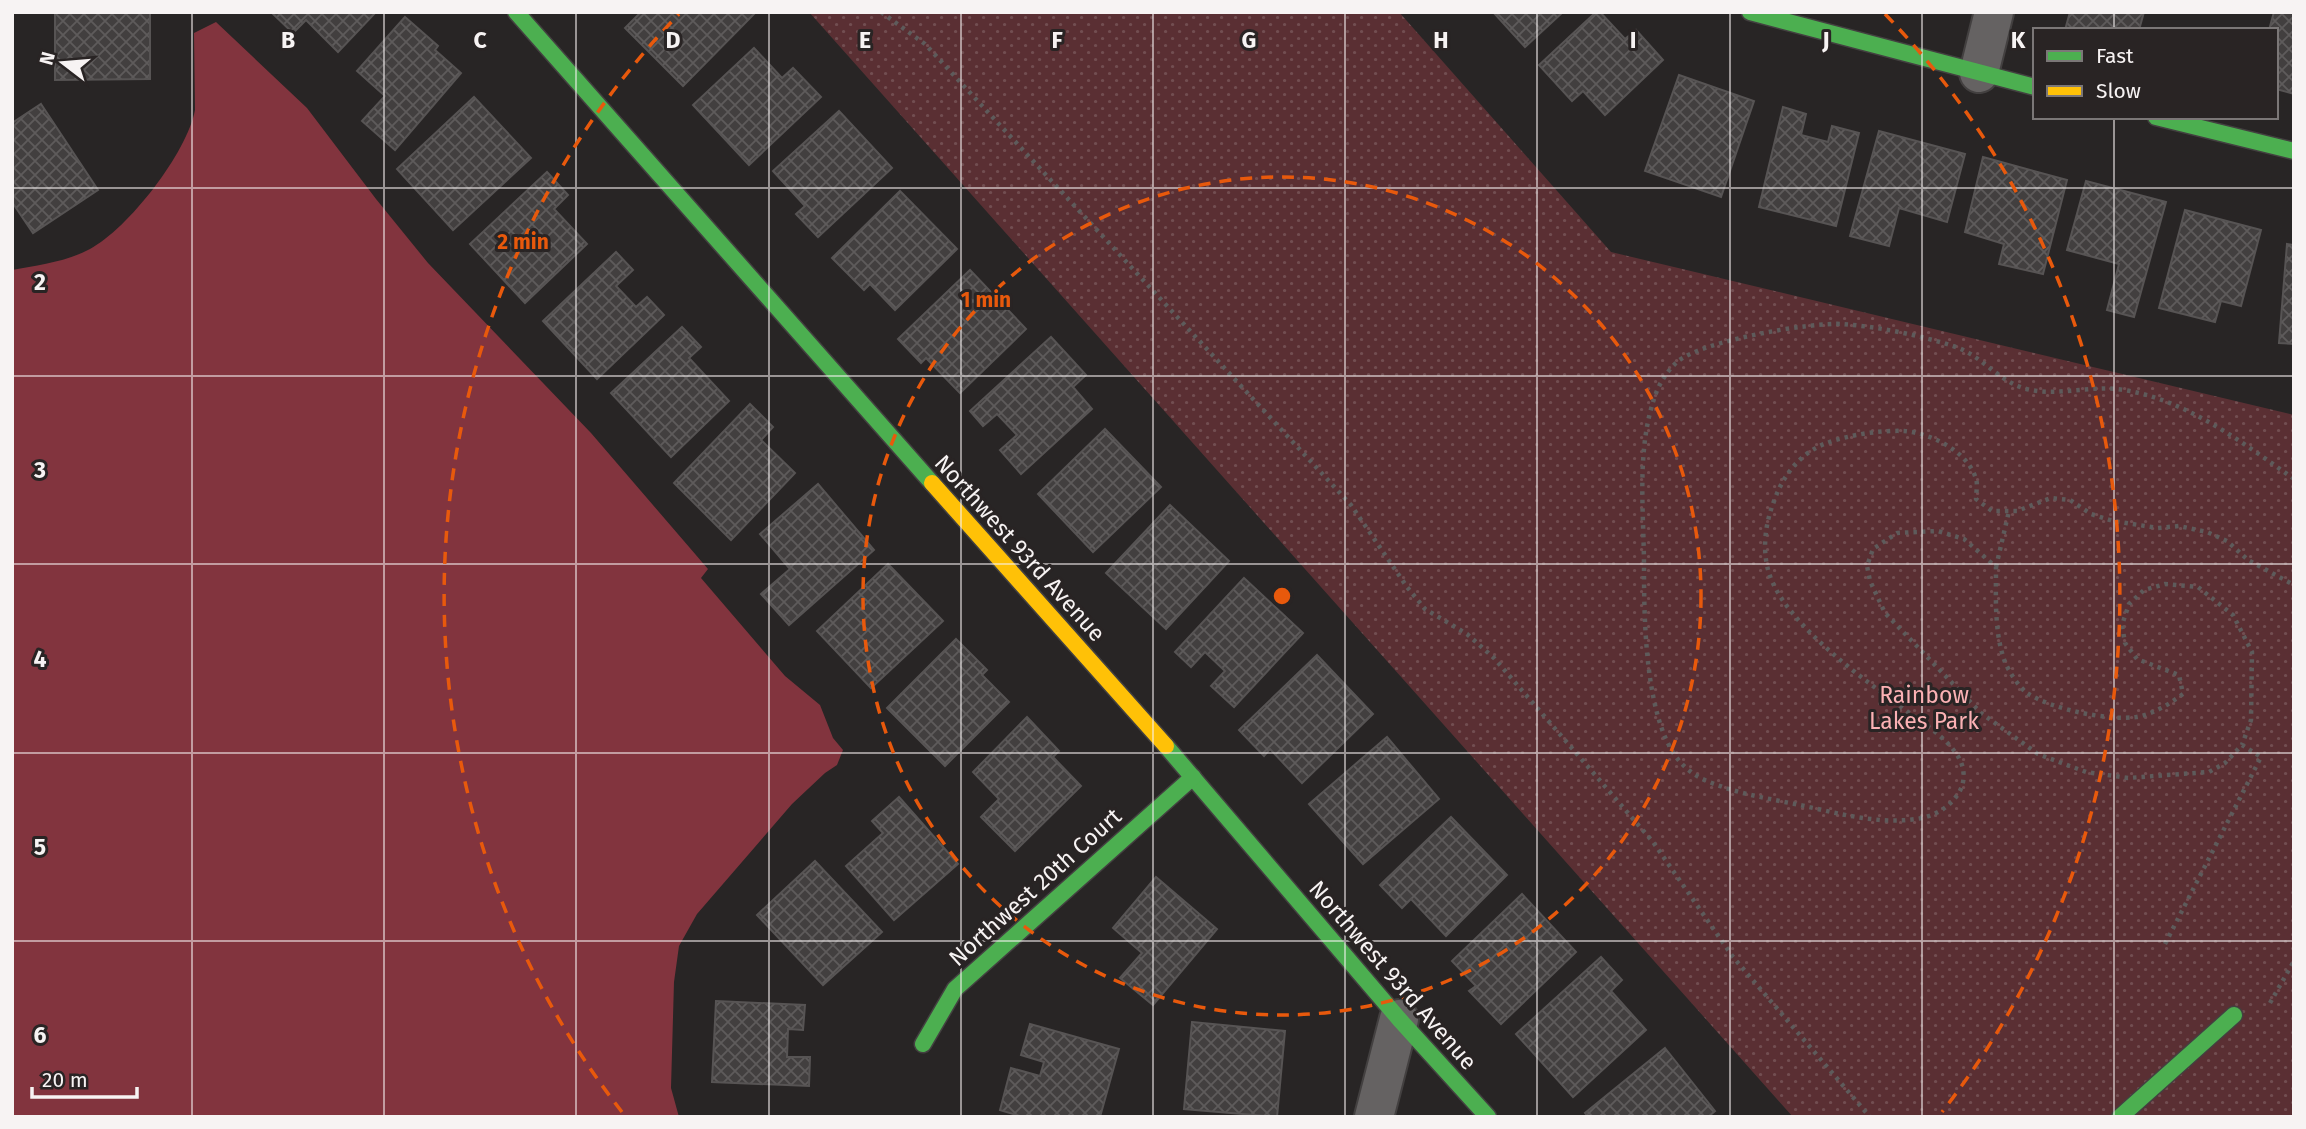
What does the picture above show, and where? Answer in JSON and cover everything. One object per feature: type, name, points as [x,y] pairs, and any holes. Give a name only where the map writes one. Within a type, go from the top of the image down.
[{"type":"street","name":"Northwest 93rd Avenue","points":[[516,12],[1193,778],[1399,1019],[1488,1117]]},
{"type":"street","points":[[1750,12],[2033,86]]},
{"type":"street","points":[[1979,73],[1994,12]]},
{"type":"street","points":[[2165,119],[2294,151]]},
{"type":"street","name":"Northwest 20th Court","points":[[923,1044],[956,989],[1193,778]]},
{"type":"street","points":[[2120,1117],[2234,1016]]},
{"type":"street","points":[[1374,1117],[1399,1019]]},
{"type":"path","points":[[881,12],[925,44],[1352,505],[1425,609],[1467,634],[1494,658],[1653,842],[1733,957],[1870,1117]]},
{"type":"path","points":[[2294,479],[2238,439],[2158,399],[2123,389],[2048,391],[2024,388],[2005,380],[1982,360],[1957,347],[1842,324],[1800,325],[1696,351],[1678,361],[1663,378],[1655,395],[1643,448],[1647,655],[1660,726],[1666,743],[1677,759],[1702,779],[1745,794],[1847,815],[1892,821],[1921,819],[1937,813],[1951,804],[1962,788],[1963,769],[1957,755],[1918,720],[1848,668],[1805,626],[1780,596],[1769,573],[1765,528],[1774,498],[1789,470],[1807,453],[1828,442],[1886,430],[1922,432],[1957,451],[1976,477],[1976,499],[1992,511],[2017,511],[2051,498],[2070,500],[2091,514],[2113,521],[2158,528],[2179,526],[2207,532],[2227,541],[2248,560],[2294,585]]},
{"type":"path","points":[[1996,567],[1964,538],[1938,531],[1897,533],[1873,549],[1867,566],[1870,581],[1885,613],[1982,713],[2038,754],[2086,772],[2129,778],[2209,772],[2225,763],[2242,745],[2251,720],[2252,652],[2233,615],[2198,587],[2165,584],[2144,590],[2129,604],[2122,625],[2125,643],[2137,659],[2179,676],[2183,694],[2166,706],[2136,717],[2104,717],[2066,709],[2026,692],[2005,662],[1997,613],[1996,567],[2009,511]]},
{"type":"path","points":[[2165,944],[2261,757],[2242,745]]},
{"type":"path","points":[[2264,1013],[2294,961]]},
{"type":"green space","name":"Rainbow Lakes Park","points":[[809,12],[1399,12],[1611,252],[2294,415],[2294,1117],[1793,1117]]},
{"type":"shaded area","points":[[216,22],[307,108],[428,263],[591,433],[708,569],[701,578],[785,676],[820,705],[833,738],[843,750],[837,765],[792,804],[697,914],[679,946],[674,982],[671,1088],[679,1117],[12,1117],[12,270],[62,260],[90,249],[105,239],[138,208],[168,168],[190,127],[195,110],[194,33]]},
{"type":"building","points":[[55,12],[150,12],[150,79],[55,80]]},
{"type":"building","points":[[271,12],[376,12],[338,52],[306,20],[293,33]]},
{"type":"building","points":[[641,12],[754,14],[683,86],[625,28]]},
{"type":"building","points":[[1493,12],[1563,12],[1525,47]]},
{"type":"building","points":[[1596,12],[1600,12],[1625,39],[1636,30],[1663,60],[1605,115],[1583,91],[1572,101],[1539,65]]},
{"type":"building","points":[[2070,12],[2144,12],[2140,28],[2066,28]]},
{"type":"building","points":[[2274,12],[2294,12],[2294,94],[2278,90],[2278,28],[2270,28]]},
{"type":"building","points":[[405,17],[438,46],[435,50],[461,73],[395,150],[362,121],[385,96],[357,71]]},
{"type":"building","points":[[754,48],[782,78],[793,68],[821,97],[749,165],[693,105]]},
{"type":"building","points":[[1679,75],[1754,101],[1721,197],[1645,171]]},
{"type":"building","points":[[474,97],[531,158],[453,230],[397,169]]},
{"type":"building","points":[[41,104],[98,190],[33,233],[12,202],[12,123]]},
{"type":"building","points":[[1783,107],[1806,114],[1801,135],[1828,142],[1832,126],[1859,133],[1836,226],[1759,207]]},
{"type":"building","points":[[839,111],[892,168],[818,237],[796,214],[805,206],[773,171]]},
{"type":"building","points":[[1879,131],[1965,154],[1947,222],[1899,208],[1889,246],[1850,236]]},
{"type":"building","points":[[1983,157],[2067,180],[2043,274],[1999,264],[2004,244],[1965,232]]},
{"type":"building","points":[[547,172],[568,195],[554,209],[587,244],[525,303],[470,244]]},
{"type":"building","points":[[2086,181],[2166,202],[2134,317],[2107,310],[2119,264],[2067,250]]},
{"type":"building","points":[[900,191],[957,249],[895,310],[870,284],[864,290],[832,258]]},
{"type":"building","points":[[2185,210],[2261,230],[2241,306],[2221,301],[2215,322],[2159,308]]},
{"type":"building","points":[[2287,244],[2294,245],[2294,344],[2279,343]]},
{"type":"building","points":[[616,252],[633,270],[616,286],[636,307],[647,297],[664,315],[597,379],[543,321]]},
{"type":"building","points":[[970,270],[1026,329],[960,393],[926,358],[921,363],[898,339]]},
{"type":"building","points":[[682,327],[701,347],[689,358],[729,401],[671,457],[611,393]]},
{"type":"building","points":[[1051,337],[1086,375],[1073,387],[1092,409],[1021,474],[1000,450],[1017,435],[997,414],[983,426],[970,411]]},
{"type":"building","points":[[750,404],[773,427],[761,440],[795,473],[731,540],[674,483]]},
{"type":"building","points":[[1105,429],[1161,487],[1093,552],[1038,494]]},
{"type":"building","points":[[818,484],[874,550],[789,625],[761,594],[790,569],[760,534]]},
{"type":"building","points":[[1170,505],[1229,561],[1166,629],[1106,573]]},
{"type":"building","points":[[888,564],[943,621],[871,688],[817,631]]},
{"type":"building","points":[[1244,578],[1303,633],[1234,707],[1211,686],[1225,671],[1205,652],[1191,667],[1175,652]]},
{"type":"building","points":[[956,639],[987,670],[982,675],[1009,702],[945,766],[887,708]]},
{"type":"building","points":[[1317,655],[1373,714],[1302,783],[1270,749],[1264,756],[1239,730]]},
{"type":"building","points":[[1027,717],[1059,751],[1053,757],[1081,786],[1015,851],[981,817],[999,799],[973,772]]},
{"type":"building","points":[[1387,737],[1439,799],[1363,864],[1309,804]]},
{"type":"building","points":[[899,797],[958,864],[894,920],[846,866],[883,833],[872,821]]},
{"type":"building","points":[[1451,817],[1507,875],[1446,936],[1411,899],[1402,908],[1380,885]]},
{"type":"building","points":[[815,861],[882,932],[823,985],[757,915]]},
{"type":"building","points":[[1156,877],[1217,929],[1153,1005],[1120,978],[1142,953],[1113,928]]},
{"type":"building","points":[[1522,894],[1576,952],[1501,1024],[1469,991],[1476,986],[1452,961]]},
{"type":"building","points":[[1601,957],[1622,980],[1611,991],[1646,1030],[1573,1097],[1516,1034]]},
{"type":"building","points":[[716,1001],[805,1005],[803,1030],[788,1029],[787,1057],[810,1057],[809,1086],[712,1082]]},
{"type":"building","points":[[1192,1022],[1285,1031],[1277,1117],[1184,1109]]},
{"type":"building","points":[[1030,1024],[1119,1049],[1100,1117],[1023,1117],[1000,1110],[1011,1068],[1040,1076],[1044,1062],[1021,1055]]},
{"type":"building","points":[[1665,1048],[1715,1111],[1708,1117],[1588,1117],[1585,1113]]},
{"type":"traffic: fast","points":[[516,12],[932,483]]},
{"type":"traffic: fast","points":[[1750,12],[2033,86]]},
{"type":"traffic: fast","points":[[2164,119],[2294,151]]},
{"type":"traffic: fast","points":[[1166,746],[1399,1019],[1488,1117]]},
{"type":"traffic: fast","points":[[923,1044],[955,989],[1193,777]]},
{"type":"traffic: fast","points":[[2120,1117],[2234,1015]]},
{"type":"traffic: slow","points":[[932,483],[1166,746]]}]
